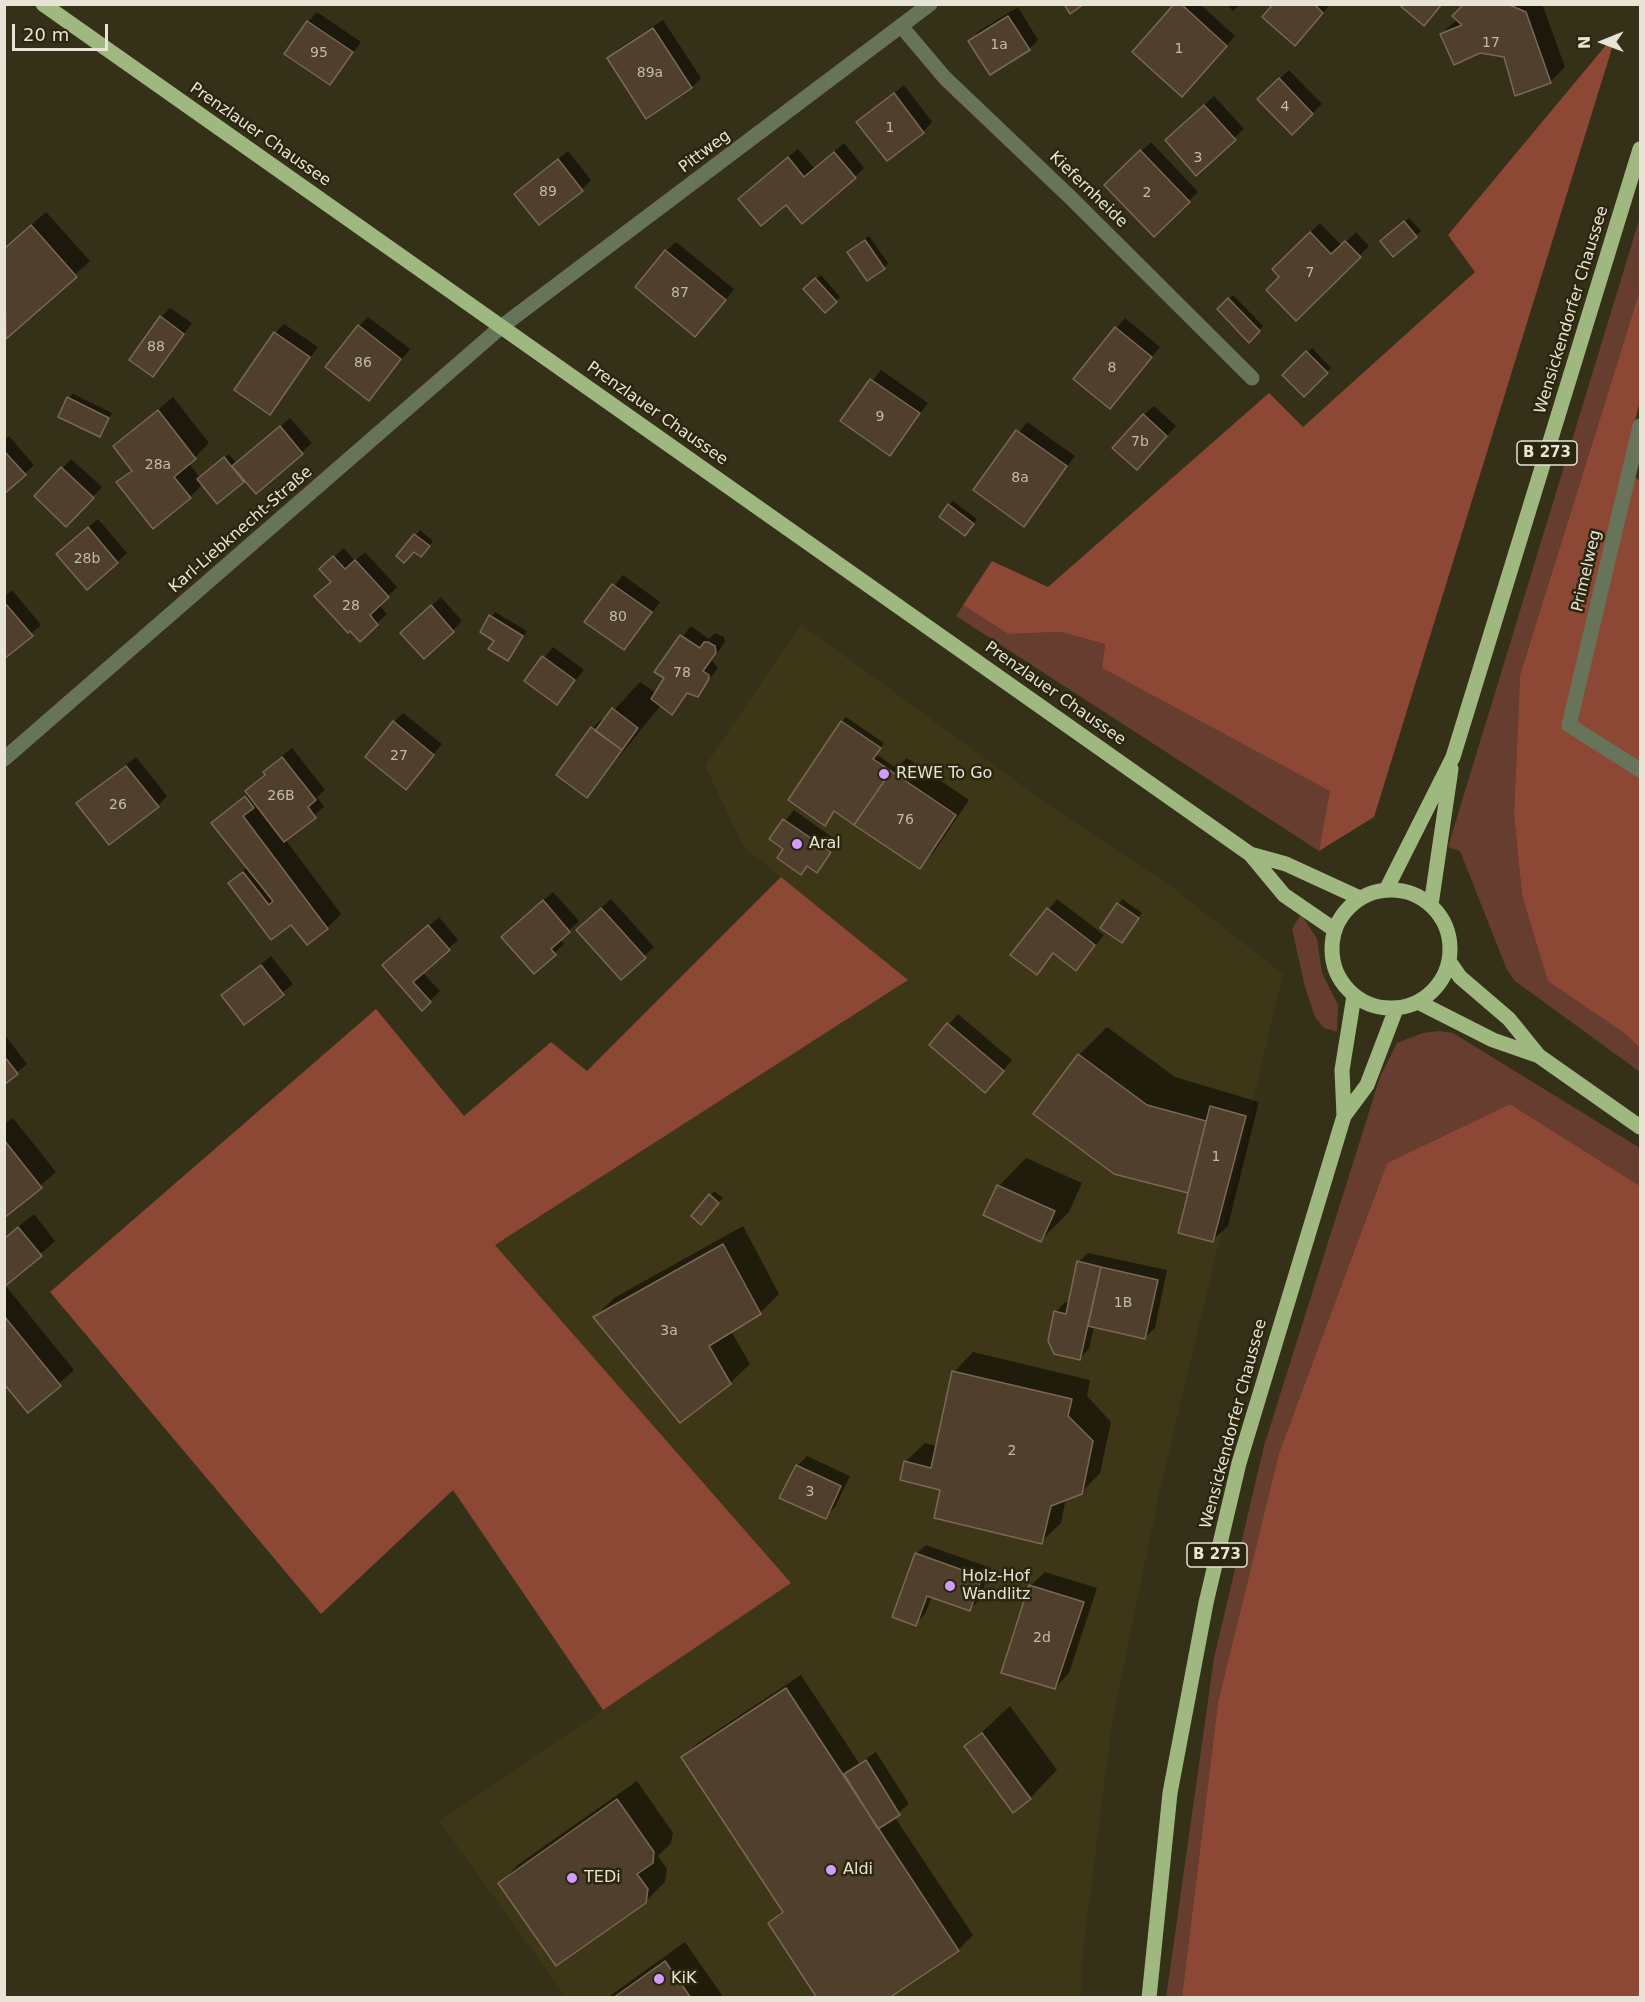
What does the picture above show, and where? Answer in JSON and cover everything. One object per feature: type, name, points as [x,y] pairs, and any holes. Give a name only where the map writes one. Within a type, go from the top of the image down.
[{"type":"main road","name":"Prenzlauer Chaussee","points":[[43,4],[1250,854],[1284,895],[1335,930]]},
{"type":"main road","name":"Wensickendorfer Chaussee","points":[[1431,905],[1453,757],[1641,149]]},
{"type":"main road","name":"Wensickendorfer Chaussee","points":[[1386,890],[1453,757]]},
{"type":"main road","name":"Prenzlauer Chaussee","points":[[1250,854],[1286,864],[1360,898]]},
{"type":"main road","points":[[1386,890],[1402,891],[1417,896],[1431,905],[1443,921],[1450,940],[1449,961],[1443,977],[1432,992],[1418,1002],[1396,1009],[1367,1004],[1354,996],[1341,982],[1334,966],[1331,948],[1340,917],[1360,898],[1386,890]]},
{"type":"main road","points":[[1449,961],[1460,978],[1509,1019],[1539,1056]]},
{"type":"main road","name":"Wensickendorfer Chaussee","points":[[1344,1116],[1342,1070],[1354,996]]},
{"type":"main road","points":[[1418,1002],[1493,1040],[1539,1056],[1641,1127]]},
{"type":"main road","name":"Wensickendorfer Chaussee","points":[[1149,1998],[1170,1793],[1206,1603],[1239,1463],[1344,1116],[1367,1084],[1396,1009]]},
{"type":"street","name":"Pittweg","points":[[501,327],[930,4]]},
{"type":"street","name":"Kiefernheide","points":[[901,26],[945,78],[1070,197],[1251,378]]},
{"type":"street","name":"Karl-Liebknecht-Straße","points":[[4,759],[501,327]]},
{"type":"street","name":"Primelweg","points":[[1641,426],[1569,725],[1641,770]]},
{"type":"shaded area","points":[[1617,32],[1374,817],[1319,851],[1330,791],[1102,668],[1105,644],[1061,632],[1008,634],[963,605],[992,561],[1048,587],[1269,393],[1303,427],[1475,272],[1448,235]]},
{"type":"shaded area","points":[[1640,217],[1640,290],[1520,675],[1514,815],[1522,895],[1623,1032],[1640,1048],[1640,1072],[1515,981],[1507,970],[1460,851],[1448,847]]},
{"type":"shaded area","points":[[1640,290],[1640,400],[1624,468],[1640,481],[1640,1048],[1623,1032],[1548,981],[1522,895],[1514,815],[1520,675]]},
{"type":"shaded area","points":[[963,605],[1008,634],[1061,632],[1105,644],[1102,668],[1331,791],[1319,851],[956,616]]},
{"type":"shaded area","points":[[801,624],[1046,803],[1163,880],[1283,974],[1161,1485],[1112,1722],[1082,1960],[1081,1997],[566,1997],[439,1821],[791,1583],[495,1245],[907,980],[744,847],[705,766]]},
{"type":"shaded area","points":[[781,877],[908,980],[495,1245],[791,1583],[603,1710],[453,1490],[321,1614],[50,1292],[376,1009],[464,1116],[551,1042],[587,1071]]},
{"type":"shaded area","points":[[1301,914],[1317,939],[1322,973],[1338,1005],[1337,1032],[1324,1028],[1315,1017],[1305,987],[1292,929]]},
{"type":"shaded area","points":[[1439,1031],[1453,1033],[1640,1148],[1640,1186],[1510,1104],[1387,1163],[1279,1453],[1218,1702],[1182,1997],[1166,1998],[1214,1658],[1264,1446],[1380,1077],[1397,1043],[1423,1033]]},
{"type":"shaded area","points":[[1510,1104],[1640,1186],[1640,1997],[1182,1997],[1218,1702],[1279,1453],[1387,1163]]},
{"type":"building","points":[[1064,4],[1084,4],[1070,14]]},
{"type":"building","points":[[1174,4],[1181,4],[1227,46],[1182,97],[1132,52]]},
{"type":"building","points":[[1273,4],[1314,4],[1323,13],[1295,46],[1262,17]]},
{"type":"building","points":[[1398,4],[1442,4],[1424,26]]},
{"type":"building","points":[[1464,4],[1507,4],[1526,12],[1551,83],[1515,96],[1504,57],[1480,53],[1454,65],[1440,34],[1462,25],[1452,16]]},
{"type":"building","points":[[1008,16],[1030,50],[990,75],[968,41]]},
{"type":"building","points":[[307,21],[353,52],[330,85],[284,54]]},
{"type":"building","points":[[653,28],[692,88],[646,119],[607,58]]},
{"type":"building","points":[[1279,78],[1313,114],[1292,135],[1257,99]]},
{"type":"building","points":[[894,93],[924,133],[887,161],[856,122]]},
{"type":"building","points":[[1204,105],[1236,140],[1196,176],[1165,140]]},
{"type":"building","points":[[1140,150],[1190,202],[1154,237],[1104,185]]},
{"type":"building","points":[[834,152],[856,178],[802,224],[786,205],[761,226],[738,199],[788,157],[804,177]]},
{"type":"building","points":[[558,159],[583,191],[539,225],[514,194]]},
{"type":"building","points":[[1404,221],[1417,237],[1393,257],[1380,241]]},
{"type":"building","points":[[31,225],[77,277],[6,339],[4,249]]},
{"type":"building","points":[[1310,232],[1331,254],[1345,241],[1361,257],[1296,321],[1266,290],[1279,277],[1272,269]]},
{"type":"building","points":[[865,240],[885,269],[867,281],[847,252]]},
{"type":"building","points":[[665,250],[726,300],[695,337],[635,287]]},
{"type":"building","points":[[815,278],[837,302],[825,313],[803,289]]},
{"type":"building","points":[[1228,298],[1260,331],[1249,343],[1217,309]]},
{"type":"building","points":[[160,316],[184,334],[153,377],[129,360]]},
{"type":"building","points":[[358,325],[401,359],[369,401],[325,367]]},
{"type":"building","points":[[1115,327],[1152,357],[1110,409],[1073,379]]},
{"type":"building","points":[[274,332],[310,357],[270,415],[234,390]]},
{"type":"building","points":[[1306,351],[1328,373],[1304,397],[1282,375]]},
{"type":"building","points":[[870,379],[920,413],[890,456],[840,421]]},
{"type":"building","points":[[67,397],[109,418],[100,437],[58,417]]},
{"type":"building","points":[[158,410],[196,459],[174,477],[191,498],[153,529],[116,482],[132,471],[113,446]]},
{"type":"building","points":[[1143,414],[1167,436],[1137,470],[1112,448]]},
{"type":"building","points":[[280,426],[303,454],[256,494],[232,466]]},
{"type":"building","points":[[1016,430],[1067,466],[1024,527],[973,490]]},
{"type":"building","points":[[4,451],[26,475],[4,494]]},
{"type":"building","points":[[224,457],[244,482],[217,504],[197,479]]},
{"type":"building","points":[[61,467],[94,498],[66,527],[34,496]]},
{"type":"building","points":[[948,504],[974,524],[965,536],[939,517]]},
{"type":"building","points":[[88,527],[118,563],[87,590],[56,554]]},
{"type":"building","points":[[414,534],[430,546],[421,557],[414,552],[404,563],[396,556]]},
{"type":"building","points":[[333,556],[345,569],[355,560],[389,597],[370,615],[378,625],[360,642],[350,631],[348,633],[314,596],[331,582],[319,569]]},
{"type":"building","points":[[612,584],[652,612],[624,650],[584,622]]},
{"type":"building","points":[[4,602],[33,636],[4,659]]},
{"type":"building","points":[[431,605],[454,632],[424,659],[400,633]]},
{"type":"building","points":[[489,615],[523,636],[508,661],[488,649],[494,641],[480,632]]},
{"type":"building","points":[[680,635],[700,648],[704,642],[708,642],[715,646],[716,653],[703,671],[709,675],[709,679],[698,697],[687,693],[672,715],[651,699],[664,678],[654,672]]},
{"type":"building","points":[[542,656],[575,680],[557,705],[524,681]]},
{"type":"building","points":[[612,708],[638,728],[622,750],[595,731]]},
{"type":"building","points":[[393,721],[434,755],[406,790],[365,757]]},
{"type":"building","points":[[841,721],[881,748],[873,759],[891,771],[854,825],[834,811],[825,826],[788,800]]},
{"type":"building","points":[[591,727],[622,750],[587,798],[556,775]]},
{"type":"building","points":[[282,757],[316,800],[308,807],[316,818],[284,842],[245,791],[265,775],[263,772]]},
{"type":"building","points":[[126,766],[159,807],[109,845],[76,803]]},
{"type":"building","points":[[891,771],[956,815],[920,869],[854,825]]},
{"type":"building","points":[[245,796],[254,808],[243,816],[328,929],[307,945],[291,925],[271,940],[228,883],[243,872],[269,905],[273,901],[211,823]]},
{"type":"building","name":"Aral","points":[[783,819],[831,852],[817,873],[807,866],[801,875],[777,858],[783,849],[769,839]]},
{"type":"building","points":[[543,900],[570,932],[551,949],[556,955],[534,974],[501,937]]},
{"type":"building","points":[[1117,903],[1139,918],[1122,943],[1100,928]]},
{"type":"building","points":[[601,908],[646,958],[621,980],[576,930]]},
{"type":"building","points":[[1047,908],[1095,945],[1076,971],[1053,953],[1037,975],[1010,955]]},
{"type":"building","points":[[428,925],[450,950],[413,982],[431,1002],[422,1011],[382,965]]},
{"type":"building","points":[[261,965],[284,995],[244,1025],[221,995]]},
{"type":"building","points":[[947,1023],[1004,1071],[985,1093],[929,1045]]},
{"type":"building","points":[[1078,1054],[1147,1105],[1206,1121],[1188,1193],[1114,1174],[1033,1114]]},
{"type":"building","points":[[4,1056],[18,1074],[4,1085]]},
{"type":"building","points":[[1210,1106],[1246,1116],[1213,1242],[1178,1233]]},
{"type":"building","points":[[4,1140],[42,1188],[4,1218]]},
{"type":"building","points":[[997,1185],[1055,1211],[1041,1242],[983,1215]]},
{"type":"building","points":[[709,1194],[719,1203],[701,1225],[691,1216]]},
{"type":"building","points":[[18,1227],[42,1256],[4,1287],[4,1239]]},
{"type":"building","points":[[723,1244],[761,1314],[709,1346],[731,1384],[680,1423],[593,1317]]},
{"type":"building","points":[[1077,1261],[1101,1267],[1080,1360],[1054,1354],[1048,1341],[1054,1311],[1066,1314]]},
{"type":"building","points":[[1101,1267],[1158,1280],[1145,1339],[1088,1326]]},
{"type":"building","points":[[4,1316],[61,1386],[28,1413],[4,1384]]},
{"type":"building","points":[[952,1371],[1072,1399],[1068,1416],[1093,1441],[1082,1494],[1051,1506],[1042,1544],[934,1518],[940,1490],[900,1480],[904,1461],[931,1468]]},
{"type":"building","points":[[796,1465],[841,1486],[826,1519],[779,1498]]},
{"type":"building","points":[[915,1553],[982,1577],[970,1611],[927,1596],[916,1626],[892,1617]]},
{"type":"building","points":[[1029,1585],[1084,1602],[1055,1689],[1001,1673]]},
{"type":"building","name":"Aldi","points":[[786,1688],[959,1951],[889,1998],[817,1998],[768,1923],[783,1912],[681,1757]]},
{"type":"building","points":[[982,1733],[1031,1799],[1013,1813],[964,1746]]},
{"type":"building","points":[[866,1760],[900,1815],[878,1829],[844,1774]]},
{"type":"building","name":"TEDi","points":[[617,1799],[654,1852],[653,1863],[637,1874],[648,1889],[646,1903],[556,1966],[498,1883]]},
{"type":"building","name":"KiK","points":[[665,1961],[691,1998],[613,1998]]},
{"type":"place","name":"REWE To Go","points":[[884,774]]},
{"type":"place","name":"Aral","points":[[797,844]]},
{"type":"place","name":"Holz-Hof Wandlitz","points":[[950,1586]]},
{"type":"place","name":"Aldi","points":[[831,1870]]},
{"type":"place","name":"TEDi","points":[[572,1878]]},
{"type":"place","name":"KiK","points":[[659,1979]]}]
